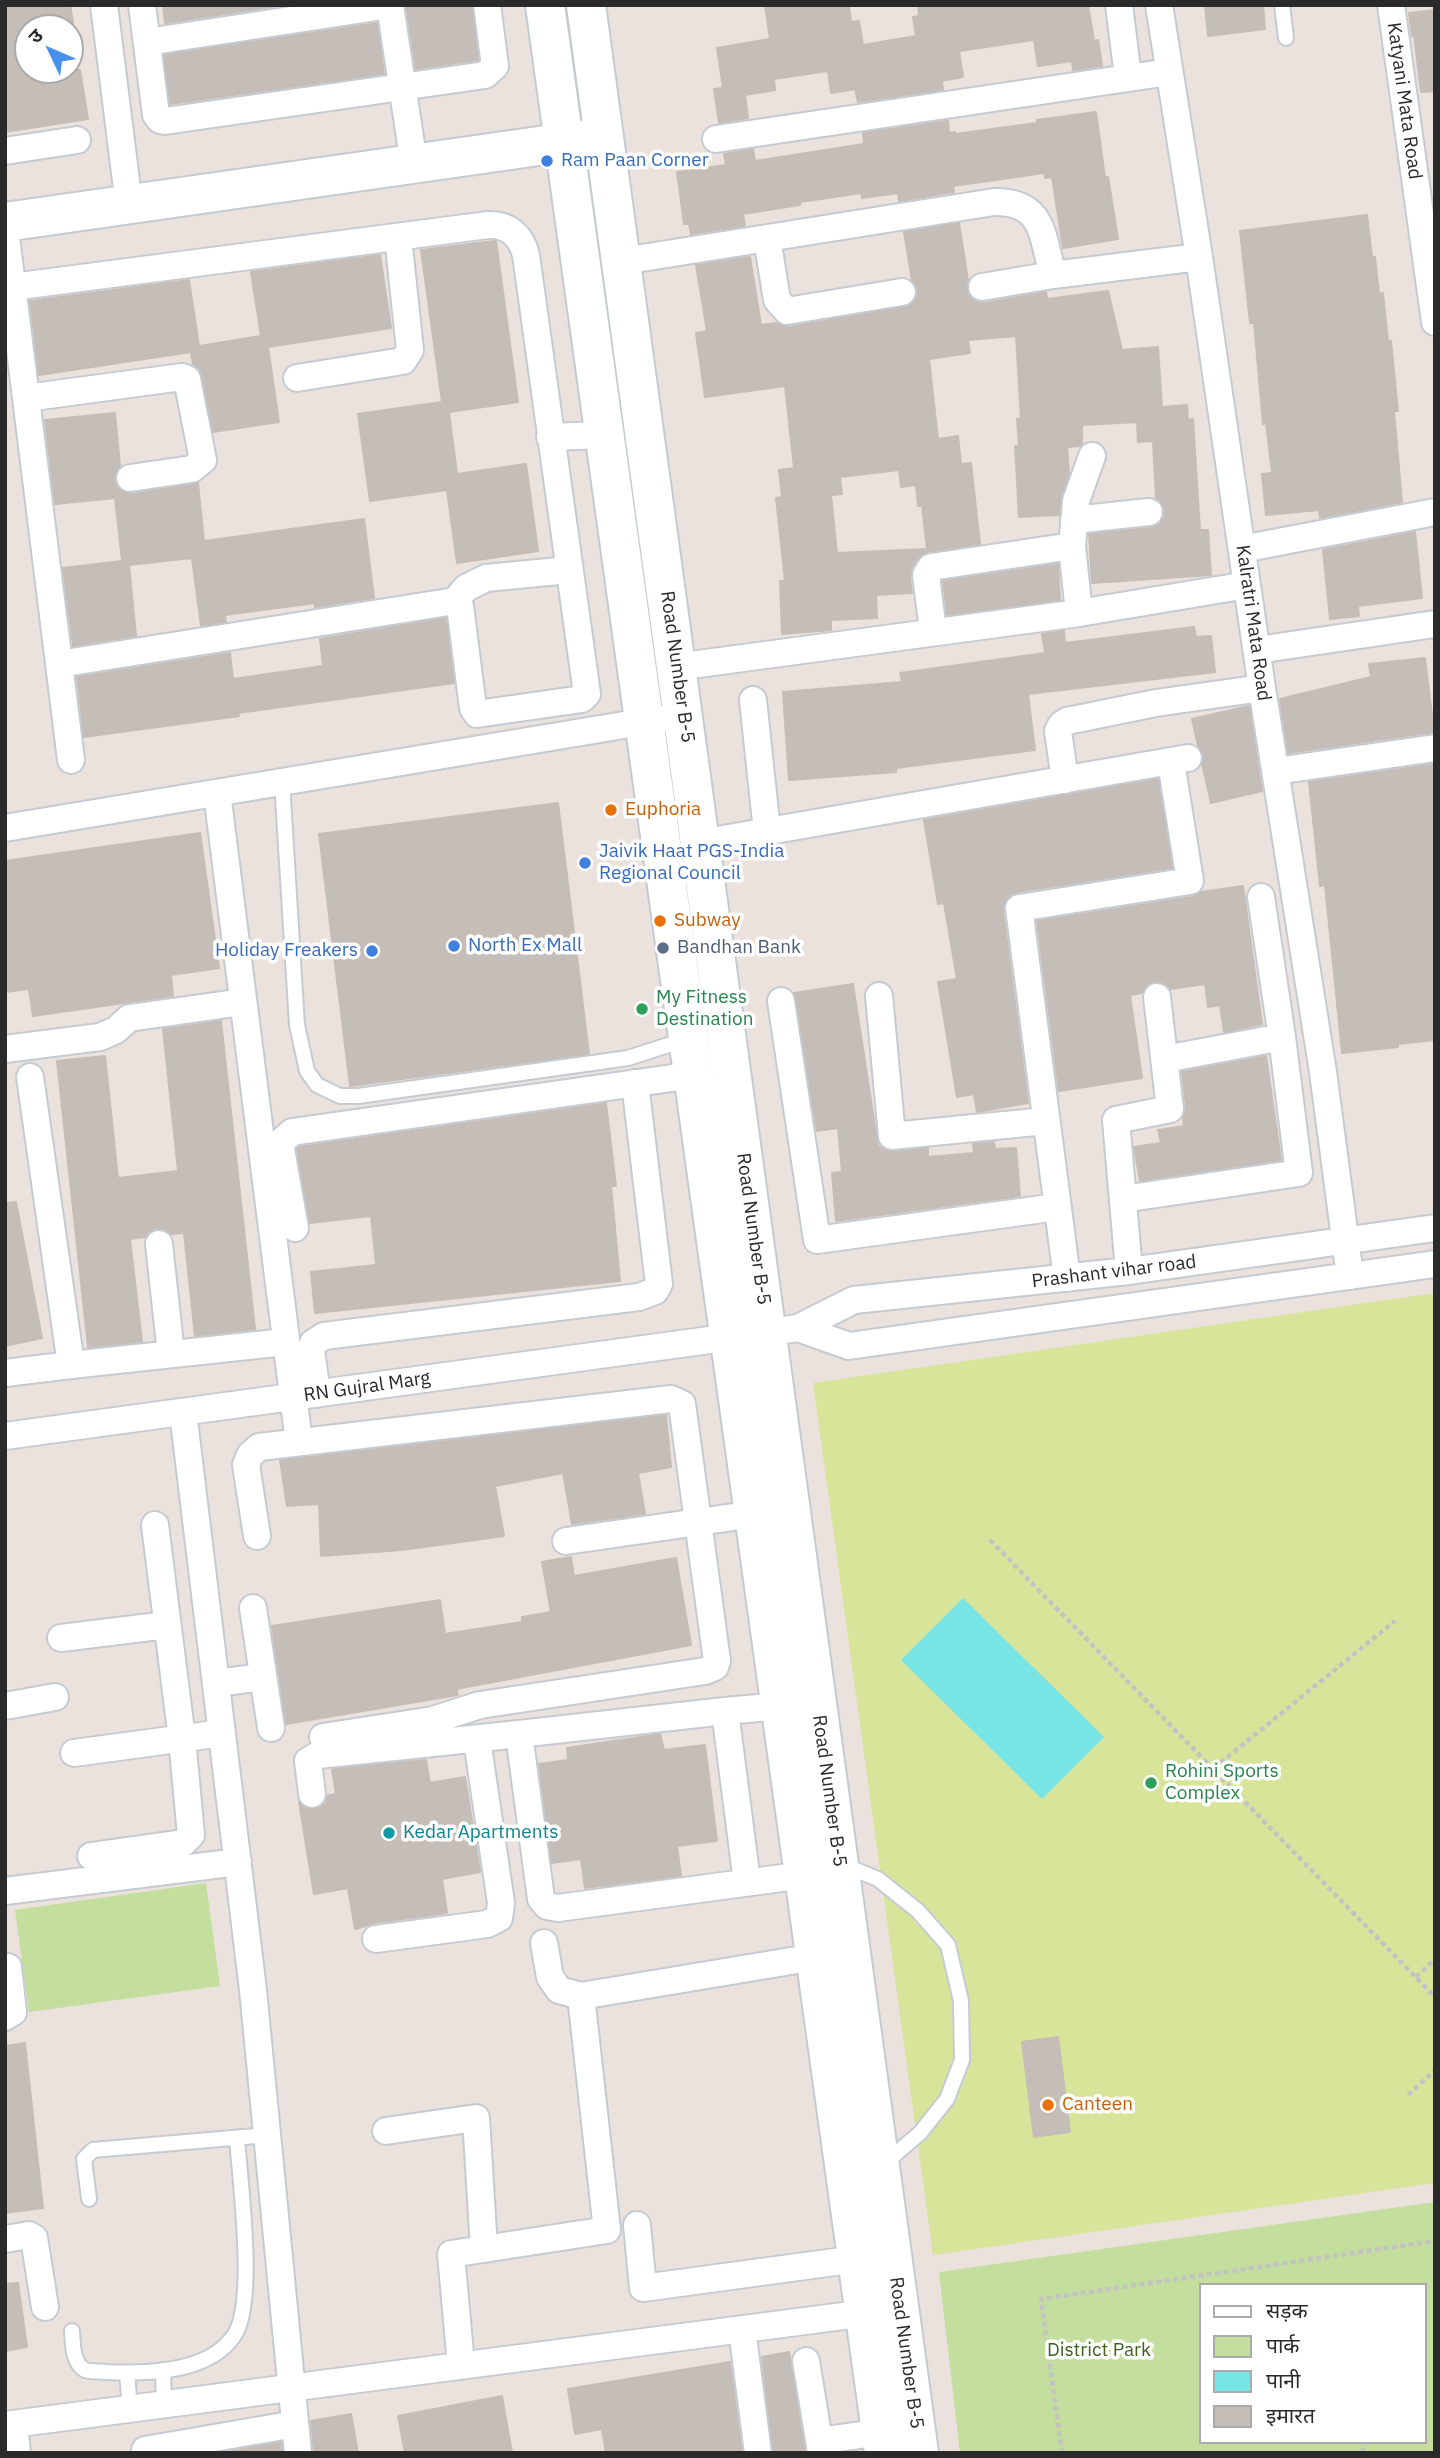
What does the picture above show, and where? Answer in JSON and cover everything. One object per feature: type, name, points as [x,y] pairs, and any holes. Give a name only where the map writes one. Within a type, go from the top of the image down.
[{"type":"street","points":[[104,5],[129,205]]},
{"type":"street","points":[[142,5],[156,115],[160,120],[485,75],[495,66],[487,5]]},
{"type":"street","points":[[147,42],[309,11],[390,5],[414,164]]},
{"type":"street","points":[[545,5],[781,1706],[821,1869],[816,1957],[857,2259],[882,2311],[883,2442],[820,2447],[806,2361]]},
{"type":"street","name":"Road Number B-5","points":[[586,5],[701,844],[782,1330],[821,1869],[881,2167],[882,2311],[919,2453]]},
{"type":"street","points":[[1119,5],[1128,77]]},
{"type":"street","name":"Kalratri Mata Road","points":[[1159,5],[1323,1072],[1350,1276]]},
{"type":"street","name":"Katyani Mata Road","points":[[1391,5],[1435,322]]},
{"type":"street","points":[[716,139],[1169,72]]},
{"type":"street","points":[[5,222],[604,137]]},
{"type":"street","points":[[5,151],[77,140]]},
{"type":"street","points":[[623,261],[994,202],[1013,202],[1027,209],[1037,221],[1053,275]]},
{"type":"street","points":[[12,287],[497,224],[505,227],[520,238],[526,255],[587,694],[582,699],[482,715],[474,712],[460,606],[455,601]]},
{"type":"street","points":[[5,229],[71,760]]},
{"type":"street","points":[[297,378],[403,361],[407,356],[410,350],[398,237]]},
{"type":"street","points":[[766,238],[777,300],[787,311],[902,292]]},
{"type":"street","points":[[982,287],[1053,275],[1199,257]]},
{"type":"street","points":[[26,398],[181,377],[187,379],[203,460],[192,469],[130,478]]},
{"type":"street","points":[[550,437],[604,435]]},
{"type":"street","points":[[1079,613],[1072,546],[1076,501],[1091,456]]},
{"type":"street","points":[[1074,520],[1149,512]]},
{"type":"street","points":[[1242,549],[1435,512]]},
{"type":"street","points":[[933,631],[926,575],[932,567],[1072,546]]},
{"type":"street","points":[[59,664],[455,601],[466,588],[486,578],[569,570]]},
{"type":"street","points":[[676,667],[1079,613],[1247,585]]},
{"type":"street","points":[[1257,650],[1435,624]]},
{"type":"street","points":[[1065,780],[1058,731],[1067,720],[1156,703],[1262,688]]},
{"type":"street","points":[[753,700],[767,831]]},
{"type":"street","points":[[5,828],[683,715]]},
{"type":"street","points":[[1276,771],[1435,748]]},
{"type":"street","points":[[701,844],[1179,760],[1190,881],[1019,908],[1067,1278]]},
{"type":"street","points":[[217,793],[285,1342],[305,1395]]},
{"type":"street","points":[[1123,1199],[1299,1173],[1261,897]]},
{"type":"street","points":[[879,996],[892,1136],[1046,1121]]},
{"type":"street","points":[[1129,1271],[1116,1121],[1170,1109],[1157,997]]},
{"type":"street","points":[[781,1001],[817,1240],[1057,1207]]},
{"type":"street","points":[[5,1049],[100,1037],[116,1030],[129,1017],[243,1002]]},
{"type":"street","points":[[1165,1059],[1282,1037]]},
{"type":"street","points":[[295,1228],[281,1149],[282,1141],[292,1132],[635,1083],[691,1057]]},
{"type":"street","points":[[30,1077],[71,1365]]},
{"type":"street","points":[[299,1442],[311,1350],[313,1343],[324,1336],[639,1297],[655,1291],[659,1284],[635,1083]]},
{"type":"street","name":"Prashant vihar road","points":[[730,1338],[782,1330],[854,1300],[1129,1271],[1435,1228]]},
{"type":"street","points":[[159,1244],[171,1354]]},
{"type":"street","name":"Prashant vihar road","points":[[782,1330],[849,1346],[1435,1264]]},
{"type":"street","name":"RN Gujral Marg","points":[[5,1436],[730,1338]]},
{"type":"street","points":[[5,1373],[285,1342]]},
{"type":"street","points":[[257,1536],[246,1465],[250,1455],[259,1447],[676,1399],[682,1404],[718,1661],[713,1668],[481,1704],[433,1720],[323,1737]]},
{"type":"street","points":[[183,1412],[254,1998],[298,2453]]},
{"type":"street","points":[[566,1541],[754,1514]]},
{"type":"street","points":[[91,1856],[188,1840],[191,1835],[155,1525]]},
{"type":"street","points":[[253,1608],[271,1728]]},
{"type":"street","points":[[61,1638],[167,1625]]},
{"type":"street","points":[[216,1683],[263,1677]]},
{"type":"street","points":[[5,1706],[55,1697]]},
{"type":"street","points":[[312,1794],[307,1765],[311,1758],[781,1706]]},
{"type":"street","points":[[725,1711],[747,1882]]},
{"type":"street","points":[[74,1753],[222,1733]]},
{"type":"street","points":[[519,1734],[541,1899],[547,1906],[558,1908],[821,1869]]},
{"type":"street","points":[[376,1939],[486,1924],[499,1918],[501,1903],[477,1740]]},
{"type":"street","points":[[5,1891],[238,1862]]},
{"type":"street","points":[[544,1943],[550,1977],[559,1990],[581,1996],[816,1957]]},
{"type":"street","points":[[5,2017],[13,2012],[8,1967]]},
{"type":"street","points":[[581,1996],[622,2228],[643,2288],[857,2259]]},
{"type":"street","points":[[386,2131],[476,2118],[484,2249]]},
{"type":"street","points":[[461,2365],[451,2254],[622,2228]]},
{"type":"street","points":[[5,2239],[29,2235],[34,2238],[45,2307]]},
{"type":"street","points":[[18,2453],[10,2424],[882,2311]]},
{"type":"street","points":[[742,2329],[758,2453]]},
{"type":"street","points":[[139,2452],[295,2424]]},
{"type":"lane","points":[[1282,5],[1286,38]]},
{"type":"lane","points":[[282,782],[297,1025],[307,1071],[317,1085],[340,1096],[358,1096],[628,1058],[691,1057]]},
{"type":"lane","points":[[821,1869],[877,1879],[918,1911],[948,1945],[961,2001],[962,2060],[947,2099],[920,2133],[881,2167]]},
{"type":"lane","points":[[89,2199],[84,2159],[93,2150],[267,2135]]},
{"type":"lane","points":[[72,2331],[75,2356],[86,2370],[127,2373],[194,2364],[221,2350],[235,2334],[243,2315],[246,2289],[237,2138]]},
{"type":"lane","points":[[163,2370],[164,2404]]},
{"type":"lane","points":[[127,2373],[131,2409]]},
{"type":"path","points":[[990,1539],[1435,1997]]},
{"type":"path","points":[[1214,1768],[1395,1621]]},
{"type":"path","points":[[1416,1977],[1435,1959]]},
{"type":"path","points":[[1408,2095],[1435,2070]]},
{"type":"path","points":[[1062,2453],[1041,2299],[1435,2241]]},
{"type":"green space","name":"Rohini Sports Complex","points":[[1435,1293],[1435,2183],[933,2255],[813,1383]]},
{"type":"green space","points":[[206,1883],[220,1986],[29,2012],[15,1910]]},
{"type":"green space","name":"District Park","points":[[1435,2202],[1435,2453],[960,2453],[939,2272]]},
{"type":"water","points":[[963,1598],[1104,1737],[1042,1799],[901,1660]]},
{"type":"building","points":[[5,5],[70,5],[72,14],[14,14],[14,84],[82,84],[88,119],[5,132]]},
{"type":"building","points":[[163,5],[284,5],[165,23]]},
{"type":"building","points":[[472,5],[478,60],[416,69],[406,6]]},
{"type":"building","points":[[765,5],[849,5],[851,22],[859,21],[863,45],[916,36],[913,17],[919,16],[918,5],[1088,5],[1094,41],[1098,40],[1102,66],[1073,70],[1072,61],[1038,66],[1034,40],[959,51],[963,77],[942,81],[943,90],[858,102],[855,89],[831,93],[828,71],[774,79],[775,90],[745,95],[748,118],[719,123],[714,89],[723,88],[717,48],[770,39]]},
{"type":"building","points":[[1205,5],[1263,5],[1265,29],[1208,36]]},
{"type":"building","points":[[1435,10],[1435,91],[1421,92],[1409,13]]},
{"type":"building","points":[[377,23],[384,74],[170,104],[164,55]]},
{"type":"building","points":[[1096,112],[1105,178],[1108,177],[1118,239],[1063,248],[1052,177],[1045,178],[1044,173],[953,186],[954,192],[899,201],[898,193],[862,198],[861,193],[800,202],[800,205],[743,214],[745,226],[691,234],[689,224],[684,224],[677,172],[726,165],[724,154],[753,149],[755,161],[864,144],[863,133],[948,121],[949,133],[955,134]]},
{"type":"building","points":[[1367,215],[1379,294],[1383,293],[1388,341],[1391,341],[1398,411],[1394,411],[1402,502],[1320,518],[1319,510],[1266,515],[1262,474],[1272,473],[1266,423],[1263,424],[1254,323],[1250,323],[1240,231]]},
{"type":"building","points":[[959,223],[968,280],[967,290],[970,298],[976,301],[985,303],[1046,292],[1047,299],[1108,291],[1122,350],[1158,347],[1162,407],[1187,405],[1188,420],[1193,419],[1200,530],[1208,530],[1211,575],[1092,583],[1089,534],[1151,528],[1164,518],[1165,510],[1156,498],[1153,441],[1138,442],[1137,422],[1082,425],[1082,444],[1067,447],[1069,474],[1061,496],[1059,515],[1019,517],[1015,446],[1019,446],[1017,419],[1021,418],[1016,336],[968,340],[970,353],[929,359],[938,439],[958,436],[961,464],[971,463],[980,544],[922,554],[912,567],[912,593],[876,595],[877,618],[831,620],[831,630],[782,634],[780,581],[785,581],[776,498],[782,497],[779,470],[794,468],[785,386],[705,397],[696,333],[707,331],[696,265],[750,257],[761,325],[777,323],[790,327],[911,305],[918,290],[912,280],[904,232]],"holes":[[[899,470],[901,487],[916,485],[918,506],[922,505],[927,549],[837,553],[831,495],[842,494],[840,477]]]},
{"type":"building","points":[[496,241],[518,402],[449,412],[457,474],[526,464],[538,551],[457,563],[447,490],[370,501],[358,414],[442,402],[421,250]]},
{"type":"building","points":[[380,255],[391,328],[268,347],[279,422],[213,432],[202,376],[199,368],[193,364],[191,352],[39,375],[30,301],[189,280],[199,346],[261,336],[251,272]]},
{"type":"building","points":[[115,413],[120,466],[114,480],[117,487],[124,492],[132,494],[198,483],[204,541],[364,519],[374,598],[315,607],[315,603],[225,615],[226,622],[201,626],[192,558],[129,565],[136,636],[73,646],[63,568],[122,561],[115,498],[55,504],[45,420]]},
{"type":"building","points":[[1415,532],[1422,598],[1358,606],[1359,616],[1330,619],[1323,550]]},
{"type":"building","points":[[1058,564],[1060,600],[947,615],[943,581]]},
{"type":"building","points":[[446,618],[454,683],[84,737],[77,677],[230,653],[233,679],[323,666],[320,639]]},
{"type":"building","points":[[1194,627],[1196,637],[1211,636],[1215,672],[1028,694],[1035,750],[896,768],[896,772],[789,780],[783,692],[902,682],[900,673],[1045,653],[1042,634],[1064,631],[1065,643]]},
{"type":"building","points":[[1425,658],[1434,732],[1288,753],[1280,699],[1371,677],[1369,664]]},
{"type":"building","points":[[1249,706],[1262,791],[1211,803],[1202,764],[1203,755],[1198,746],[1192,719]]},
{"type":"building","points":[[1435,764],[1435,1040],[1342,1053],[1325,885],[1320,886],[1309,782]]},
{"type":"building","points":[[1158,779],[1172,868],[1017,892],[1005,901],[1003,910],[1028,1103],[977,1112],[974,1094],[957,1097],[938,982],[957,979],[944,903],[938,904],[924,820]]},
{"type":"building","name":"North Ex Mall","points":[[558,803],[589,1054],[350,1086],[319,834]]},
{"type":"building","points":[[200,833],[219,968],[171,975],[173,996],[33,1016],[29,989],[5,992],[5,861]]},
{"type":"building","points":[[1243,886],[1262,1024],[1224,1032],[1220,1005],[1208,1007],[1205,984],[1170,989],[1164,983],[1155,982],[1147,985],[1142,993],[1130,995],[1142,1078],[1059,1091],[1037,921],[1192,897],[1201,892]]},
{"type":"building","points":[[853,984],[878,1146],[893,1152],[928,1148],[928,1157],[974,1153],[973,1144],[994,1142],[995,1149],[1016,1148],[1020,1196],[836,1221],[832,1173],[842,1172],[838,1128],[817,1131],[794,993]]},
{"type":"building","points":[[221,1021],[255,1329],[195,1336],[184,1233],[171,1234],[165,1229],[157,1228],[145,1237],[130,1239],[142,1342],[88,1347],[57,1061],[105,1056],[118,1178],[178,1171],[163,1029]]},
{"type":"building","points":[[1266,1056],[1281,1160],[1140,1181],[1134,1147],[1161,1143],[1158,1130],[1184,1126],[1186,1107],[1182,1072]]},
{"type":"building","points":[[606,1103],[616,1186],[611,1186],[620,1281],[315,1313],[311,1272],[376,1265],[371,1216],[310,1223],[297,1149],[299,1147]]},
{"type":"building","points":[[16,1202],[42,1338],[5,1346],[5,1203]]},
{"type":"building","points":[[666,1415],[671,1467],[638,1473],[645,1514],[572,1524],[563,1473],[495,1486],[504,1536],[402,1550],[321,1556],[319,1504],[287,1506],[280,1460]]},
{"type":"building","points":[[571,1557],[574,1576],[676,1558],[691,1645],[456,1689],[458,1695],[286,1724],[272,1626],[440,1600],[445,1634],[522,1622],[522,1617],[551,1612],[542,1562]]},
{"type":"building","name":"Kedar Apartments","points":[[660,1734],[664,1750],[705,1745],[717,1841],[677,1846],[681,1876],[585,1888],[581,1859],[552,1863],[539,1764],[568,1760],[567,1748]]},
{"type":"building","name":"Kedar Apartments","points":[[426,1760],[430,1783],[465,1777],[480,1872],[442,1879],[447,1913],[374,1923],[355,1929],[348,1888],[314,1894],[299,1802],[305,1808],[315,1809],[322,1806],[327,1796],[336,1794],[332,1769]]},
{"type":"building","name":"Canteen","points":[[1058,2037],[1070,2132],[1034,2137],[1022,2042]]},
{"type":"building","points":[[25,2043],[43,2208],[5,2213],[5,2046]]},
{"type":"building","points":[[18,2283],[27,2347],[5,2351],[5,2284]]},
{"type":"building","points":[[789,2352],[805,2453],[773,2453],[762,2357]]},
{"type":"building","points":[[730,2362],[742,2453],[606,2453],[602,2429],[575,2434],[568,2389]]},
{"type":"building","points":[[502,2396],[512,2453],[405,2453],[398,2416]]},
{"type":"building","points":[[351,2414],[358,2453],[314,2453],[311,2421]]},
{"type":"building","points":[[281,2442],[282,2453],[232,2451]]},
{"type":"place","name":"Ram Paan Corner","points":[[547,161]]},
{"type":"place","name":"Euphoria","points":[[611,810]]},
{"type":"place","name":"Jaivik Haat PGS-India Regional Council","points":[[585,863]]},
{"type":"place","name":"Subway","points":[[660,921]]},
{"type":"place","name":"North Ex Mall","points":[[454,946]]},
{"type":"place","name":"Bandhan Bank","points":[[663,948]]},
{"type":"place","name":"Holiday Freakers","points":[[372,951]]},
{"type":"place","name":"My Fitness Destination","points":[[642,1009]]},
{"type":"place","name":"Rohini Sports Complex","points":[[1151,1783]]},
{"type":"place","name":"Kedar Apartments","points":[[389,1833]]},
{"type":"place","name":"Canteen","points":[[1048,2105]]}]
